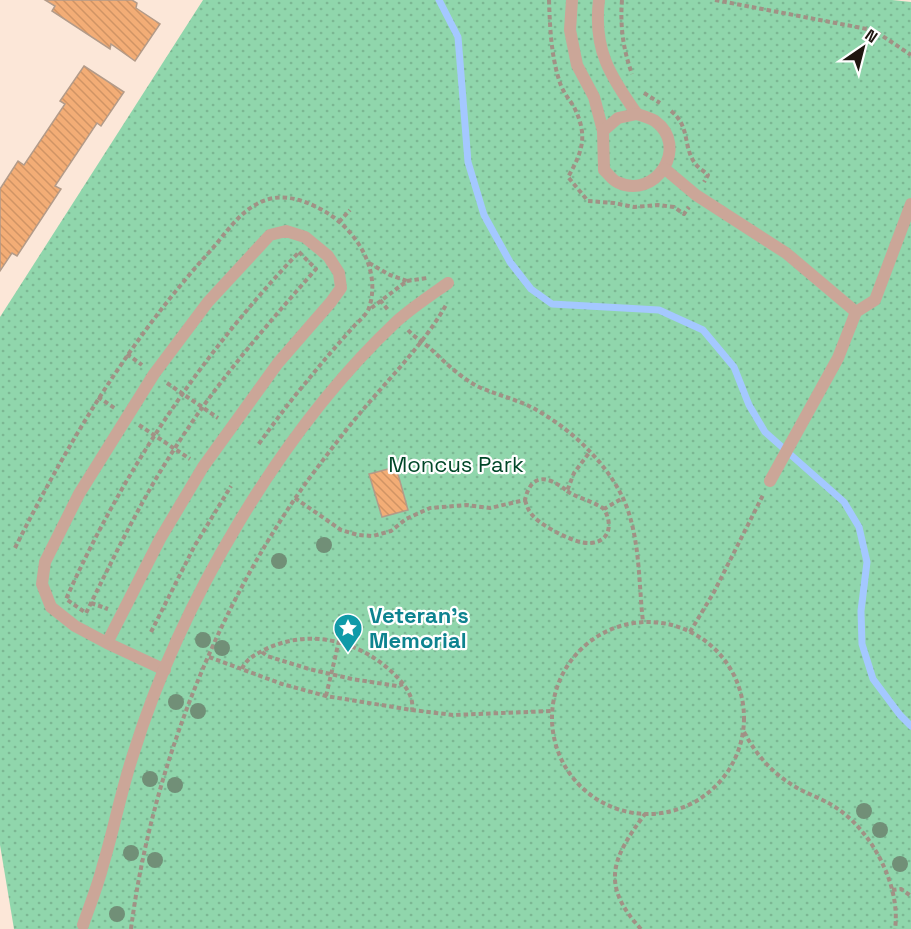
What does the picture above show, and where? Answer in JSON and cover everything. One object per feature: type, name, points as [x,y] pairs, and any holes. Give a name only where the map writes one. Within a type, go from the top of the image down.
[{"type":"lane","points":[[572,0],[570,30],[577,65],[594,97],[603,131],[604,170],[616,182],[634,186],[652,182],[665,169],[670,152],[666,134],[655,120],[637,114],[618,118],[603,131]]},
{"type":"lane","points":[[599,0],[597,18],[603,59],[615,82],[637,114]]},
{"type":"lane","points":[[665,169],[696,195],[786,253],[856,312]]},
{"type":"lane","points":[[770,481],[838,358],[856,312],[875,300],[911,204]]},
{"type":"lane","points":[[107,643],[160,539],[203,468],[278,363],[341,288],[339,273],[328,256],[305,237],[286,231],[270,235],[208,303],[154,374],[126,416],[79,494],[45,562],[42,584],[51,607],[75,626],[107,643],[165,670]]},
{"type":"lane","points":[[83,925],[103,868],[133,755],[165,670],[208,579],[279,460],[328,397],[367,352],[398,321],[448,283]]},
{"type":"path","points":[[715,0],[867,29],[878,33],[911,55]]},
{"type":"path","points":[[15,548],[45,489],[98,397],[127,354],[188,275],[242,215],[257,203],[277,197],[296,199],[313,205],[339,222],[366,255],[372,274],[369,309]]},
{"type":"path","points":[[339,222],[350,210]]},
{"type":"path","points":[[299,252],[316,268],[254,340],[174,448],[131,523],[86,613],[66,599],[85,556],[112,505],[182,393],[234,324],[299,252]]},
{"type":"path","points":[[368,262],[406,281],[429,278]]},
{"type":"path","points":[[258,445],[308,380],[369,309],[406,281]]},
{"type":"path","points":[[131,929],[135,896],[161,784],[179,728],[209,657],[253,568],[295,498],[350,425],[405,363],[447,304]]},
{"type":"path","points":[[421,341],[446,364],[478,386],[526,405],[548,418],[573,437],[605,469],[623,498],[630,516],[635,540],[643,622]]},
{"type":"path","points":[[127,354],[231,426]]},
{"type":"path","points":[[98,397],[203,468]]},
{"type":"path","points":[[567,491],[574,473],[589,453]]},
{"type":"path","points":[[540,479],[549,480],[575,496],[585,498],[604,509],[610,519],[610,529],[606,537],[598,541],[578,542],[535,518],[525,500],[527,490],[532,483],[540,479]]},
{"type":"path","points":[[690,632],[714,592],[770,481]]},
{"type":"path","points":[[152,632],[194,547],[231,486]]},
{"type":"path","points":[[295,498],[341,530],[373,536],[391,531],[406,519],[430,508],[466,505],[490,508],[525,500]]},
{"type":"path","points":[[604,509],[623,498]]},
{"type":"path","points":[[643,622],[668,624],[690,632],[711,646],[728,666],[739,689],[744,711],[744,731],[733,765],[717,786],[696,802],[672,812],[645,814],[615,808],[588,793],[567,770],[555,742],[552,711],[558,683],[572,659],[592,640],[617,627],[643,622]]},
{"type":"path","points":[[242,669],[251,657],[289,641],[314,638],[339,641],[363,650],[386,665],[411,694],[412,710]]},
{"type":"path","points":[[326,696],[339,641]]},
{"type":"path","points":[[261,652],[276,659],[331,674],[380,684],[397,686],[404,684]]},
{"type":"path","points":[[209,657],[326,696],[412,710],[453,715],[552,711]]},
{"type":"path","points":[[744,731],[765,764],[779,777],[836,807],[854,823],[871,844],[892,890],[897,914],[895,929]]},
{"type":"path","points":[[641,929],[621,902],[616,888],[615,873],[622,845],[645,814]]},
{"type":"path","points":[[892,890],[901,889],[911,896]]},
{"type":"green space","name":"Moncus Park","points":[[203,0],[892,0],[911,2],[911,929],[14,929],[0,845],[0,317]]},
{"type":"building","points":[[45,0],[132,0],[137,3],[136,8],[160,24],[135,61],[111,44],[110,49],[52,11],[55,6]]},
{"type":"building","points":[[84,66],[124,92],[101,126],[97,123],[55,186],[61,189],[17,256],[12,253],[0,271],[0,189],[18,161],[24,165],[65,104],[60,101]]},
{"type":"building","points":[[396,467],[408,510],[382,517],[369,474]]},
{"type":"waterway","points":[[439,0],[458,37],[468,162],[484,215],[510,262],[531,289],[552,304],[659,310],[703,330],[734,367],[749,405],[765,432],[844,502],[859,527],[867,562],[861,611],[862,644],[873,679],[911,726]]},
{"type":"place","name":"Veteran's Memorial","points":[[348,654]]}]
